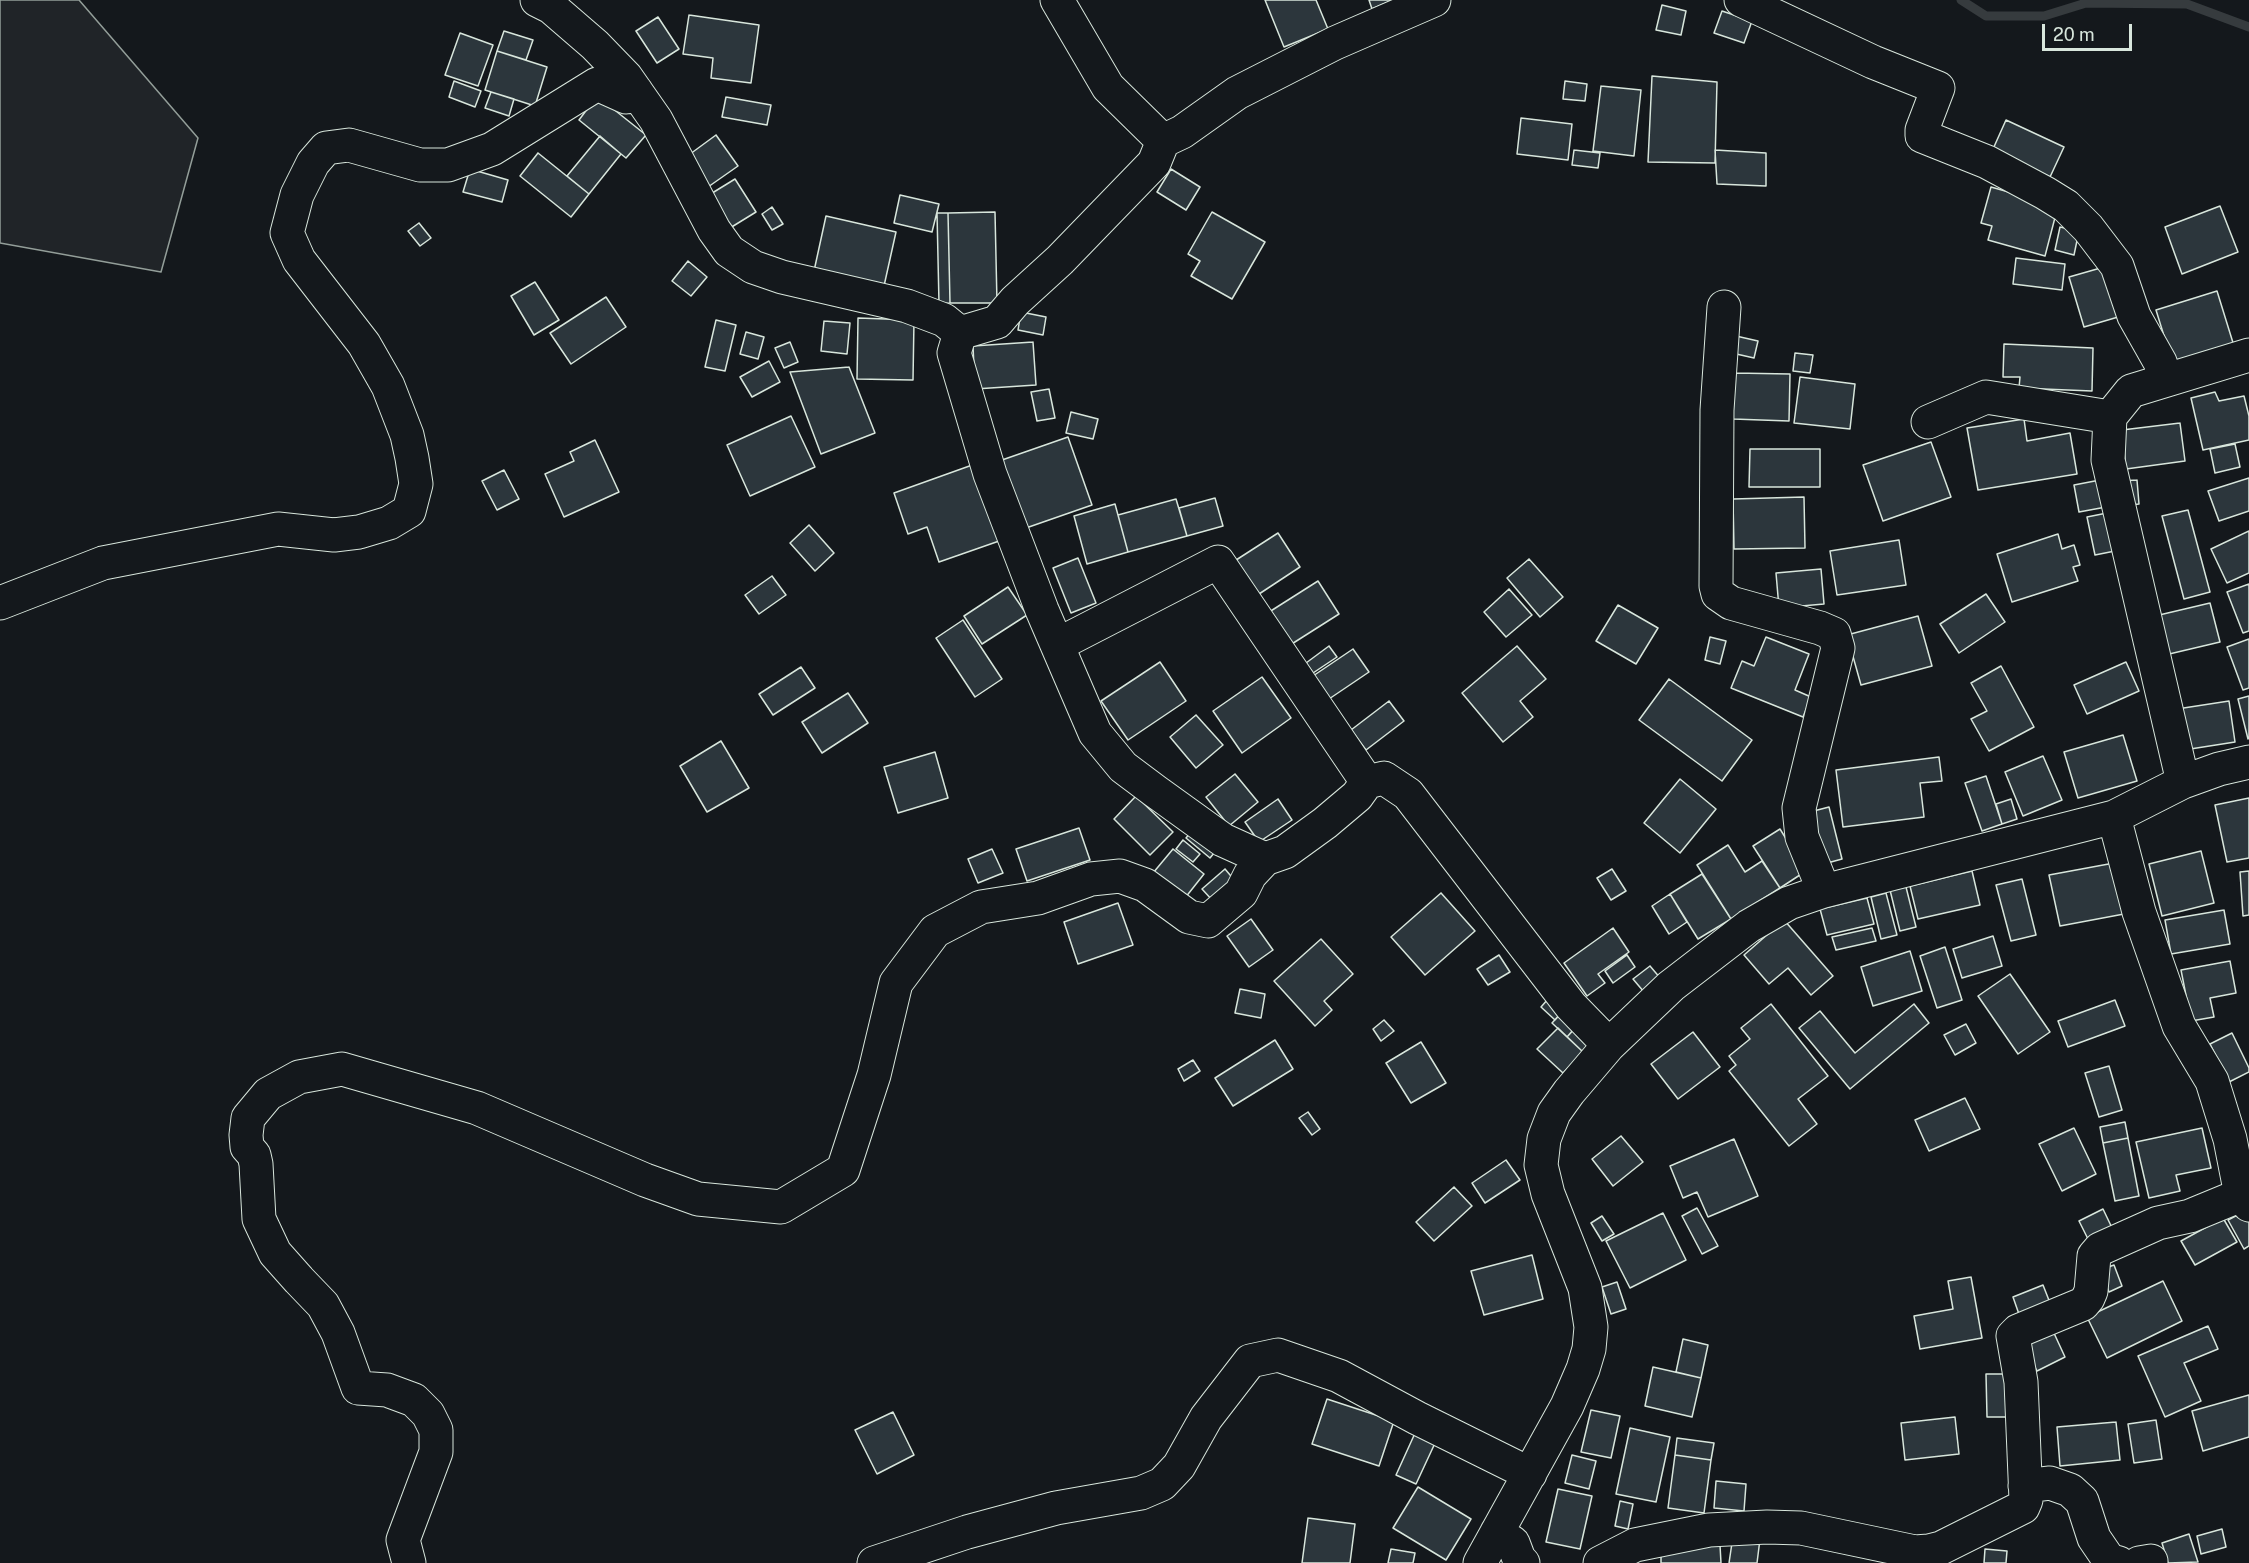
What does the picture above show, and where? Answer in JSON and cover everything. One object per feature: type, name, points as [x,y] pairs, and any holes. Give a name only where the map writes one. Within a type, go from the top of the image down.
[{"type":"street","points":[[537,0],[551,7],[595,45],[626,77],[656,120],[714,230],[729,251],[753,267],[782,277],[907,306],[944,320],[960,333]]},
{"type":"street","points":[[1057,0],[1108,87],[1163,141]]},
{"type":"street","points":[[960,333],[998,322],[1015,301],[1060,260],[1154,163],[1163,141],[1182,132],[1237,93],[1335,43],[1434,0]]},
{"type":"street","points":[[1741,0],[1864,58],[1938,88],[1922,130],[1922,136],[1987,162],[2066,206],[2088,228],[2117,266],[2134,316],[2160,362],[2166,379]]},
{"type":"street","points":[[0,603],[103,563],[278,529],[334,535],[359,532],[390,523],[409,511],[416,484],[412,458],[407,435],[388,386],[364,344],[299,260],[286,233],[297,195],[313,163],[326,148],[349,145],[420,165],[448,165],[492,149],[597,84],[626,97],[636,91]]},
{"type":"street","points":[[1724,307],[1718,410],[1716,586],[1718,594],[1731,603],[1834,634],[1838,648],[1799,808],[1802,837],[1824,891]]},
{"type":"street","points":[[960,333],[954,352],[987,462],[1021,558],[1095,733],[1123,767],[1223,840],[1265,859]]},
{"type":"street","points":[[2183,782],[2108,460],[2110,417],[2131,391],[2249,355]]},
{"type":"street","points":[[1928,422],[1986,397],[2110,417]]},
{"type":"street","points":[[1057,645],[1218,562],[1368,782]]},
{"type":"street","points":[[1480,1563],[1567,1406],[1589,1349],[1591,1327],[1585,1288],[1548,1194],[1541,1165],[1544,1139],[1554,1113],[1609,1045],[1671,986],[1749,926],[1789,903],[1824,891],[2114,817],[2183,782],[2219,769],[2249,762]]},
{"type":"street","points":[[410,1563],[403,1540],[436,1452],[436,1430],[428,1414],[414,1400],[387,1390],[358,1388],[338,1333],[323,1305],[275,1253],[259,1219],[256,1164],[254,1155],[247,1147],[248,1118],[268,1094],[299,1077],[342,1069],[477,1108],[634,1176],[698,1199],[781,1208],[843,1170],[874,1075],[896,982],[935,932],[981,907],[1038,898],[1091,879],[1120,876],[1145,885],[1190,918],[1209,921],[1240,893],[1250,874],[1265,859],[1285,852],[1325,823],[1357,796],[1368,782],[1384,778],[1408,794],[1571,1006],[1609,1045]]},
{"type":"street","points":[[1600,1563],[1635,1545],[1708,1530],[1767,1527],[1801,1528],[1915,1552],[1929,1551],[1941,1548],[2023,1507],[2026,1500],[2021,1382],[2013,1336],[2018,1331],[2083,1304],[2091,1291],[2094,1256],[2100,1249],[2158,1223],[2245,1200],[2230,1139],[2212,1081],[2179,1026],[2139,912],[2114,817]]},
{"type":"street","points":[[874,1563],[967,1532],[1056,1508],[1141,1493],[1162,1484],[1179,1466],[1206,1418],[1250,1361],[1278,1355],[1339,1376],[1530,1474]]},
{"type":"street","points":[[2025,1486],[2050,1483],[2070,1490],[2082,1501],[2094,1538],[2109,1560],[2119,1563]]},
{"type":"street","points":[[1497,1532],[1513,1543],[1523,1563]]},
{"type":"shaded area","points":[[0,0],[79,0],[198,138],[161,272],[0,243]]},
{"type":"building","points":[[1265,0],[1316,0],[1328,29],[1284,47]]},
{"type":"building","points":[[1369,0],[1393,0],[1372,9]]},
{"type":"building","points":[[1662,5],[1686,11],[1681,35],[1656,30]]},
{"type":"building","points":[[1722,11],[1752,21],[1744,43],[1714,33]]},
{"type":"building","points":[[689,15],[759,25],[751,83],[711,78],[713,58],[683,54]]},
{"type":"building","points":[[658,17],[679,49],[657,63],[636,31]]},
{"type":"building","points":[[504,31],[533,40],[526,60],[497,51]]},
{"type":"building","points":[[460,33],[493,45],[478,86],[445,75]]},
{"type":"building","points":[[497,51],[547,67],[535,106],[485,90]]},
{"type":"building","points":[[1652,76],[1717,82],[1715,163],[1648,162]]},
{"type":"building","points":[[454,81],[481,91],[475,107],[449,97]]},
{"type":"building","points":[[1565,81],[1587,84],[1585,101],[1563,99]]},
{"type":"building","points":[[1601,86],[1641,90],[1634,156],[1593,151]]},
{"type":"building","points":[[491,92],[514,99],[509,116],[485,108]]},
{"type":"building","points":[[597,96],[646,135],[626,158],[579,120]]},
{"type":"building","points":[[726,97],[771,105],[767,125],[722,117]]},
{"type":"building","points":[[1521,118],[1572,124],[1568,160],[1517,154]]},
{"type":"building","points":[[2006,120],[2064,147],[2050,177],[1993,149]]},
{"type":"building","points":[[716,135],[738,166],[708,187],[686,157]]},
{"type":"building","points":[[600,136],[621,154],[589,194],[567,176]]},
{"type":"building","points":[[1574,150],[1600,153],[1598,168],[1572,165]]},
{"type":"building","points":[[1715,150],[1766,153],[1766,186],[1717,184]]},
{"type":"building","points":[[538,153],[589,194],[571,217],[520,176]]},
{"type":"building","points":[[470,169],[508,180],[502,202],[463,192]]},
{"type":"building","points":[[1171,169],[1200,187],[1186,210],[1157,192]]},
{"type":"building","points":[[735,179],[756,212],[730,228],[709,195]]},
{"type":"building","points":[[1991,187],[2058,206],[2045,256],[1988,240],[1992,226],[1981,223]]},
{"type":"building","points":[[900,195],[939,204],[932,232],[894,223]]},
{"type":"building","points":[[2220,206],[2238,252],[2182,274],[2165,227]]},
{"type":"building","points":[[772,207],[783,224],[772,230],[762,214]]},
{"type":"building","points":[[995,212],[997,303],[950,303],[948,213]]},
{"type":"building","points":[[1212,212],[1265,242],[1232,299],[1191,276],[1200,261],[1188,254]]},
{"type":"building","points":[[937,213],[948,213],[950,303],[939,304]]},
{"type":"building","points":[[826,216],[896,232],[884,286],[814,271]]},
{"type":"building","points":[[419,223],[431,238],[420,246],[408,231]]},
{"type":"building","points":[[2060,227],[2079,231],[2074,255],[2055,250]]},
{"type":"building","points":[[2016,258],[2065,264],[2062,290],[2013,284]]},
{"type":"building","points":[[688,261],[707,277],[691,296],[672,281]]},
{"type":"building","points":[[2111,265],[2125,315],[2084,327],[2069,277]]},
{"type":"building","points":[[535,282],[559,320],[534,335],[511,296]]},
{"type":"building","points":[[2217,291],[2234,346],[2173,365],[2156,310]]},
{"type":"building","points":[[606,297],[626,327],[571,364],[550,333]]},
{"type":"building","points":[[1021,312],[1046,317],[1043,335],[1018,330]]},
{"type":"building","points":[[858,318],[914,320],[913,380],[857,379]]},
{"type":"building","points":[[716,320],[736,325],[725,371],[705,367]]},
{"type":"building","points":[[824,321],[850,323],[847,354],[821,351]]},
{"type":"building","points":[[746,332],[764,337],[758,359],[740,354]]},
{"type":"building","points":[[1736,336],[1758,341],[1754,358],[1732,353]]},
{"type":"building","points":[[790,342],[798,362],[784,368],[775,348]]},
{"type":"building","points":[[1033,342],[1036,385],[975,389],[973,346]]},
{"type":"building","points":[[2004,344],[2093,348],[2092,391],[2019,388],[2020,377],[2003,377]]},
{"type":"building","points":[[1795,353],[1813,355],[1810,373],[1793,371]]},
{"type":"building","points":[[769,361],[780,382],[752,397],[740,377]]},
{"type":"building","points":[[849,367],[875,433],[821,454],[790,372]]},
{"type":"building","points":[[1734,373],[1790,374],[1789,421],[1733,419]]},
{"type":"building","points":[[1800,377],[1855,384],[1850,429],[1794,423]]},
{"type":"building","points":[[1049,389],[1055,418],[1037,421],[1031,392]]},
{"type":"building","points":[[2215,392],[2219,401],[2244,396],[2249,416],[2249,440],[2203,450],[2191,398]]},
{"type":"building","points":[[1071,412],[1098,419],[1093,439],[1066,433]]},
{"type":"building","points":[[791,416],[815,467],[750,496],[727,445]]},
{"type":"building","points":[[2024,419],[2027,441],[2070,433],[2077,474],[1978,490],[1967,428]]},
{"type":"building","points":[[2180,423],[2185,461],[2126,469],[2122,430]]},
{"type":"building","points":[[1068,437],[1092,505],[1026,528],[1002,460]]},
{"type":"building","points":[[595,440],[619,492],[564,517],[545,474],[574,461],[570,452]]},
{"type":"building","points":[[1931,442],[1951,497],[1883,521],[1863,465]]},
{"type":"building","points":[[2235,444],[2240,467],[2215,473],[2210,449]]},
{"type":"building","points":[[1750,449],[1820,449],[1820,487],[1749,487]]},
{"type":"building","points":[[975,464],[1002,540],[939,562],[927,527],[908,534],[894,493]]},
{"type":"building","points":[[504,470],[519,499],[497,510],[482,481]]},
{"type":"building","points":[[2249,478],[2249,511],[2219,521],[2208,491]]},
{"type":"building","points":[[2100,480],[2106,507],[2079,512],[2074,485]]},
{"type":"building","points":[[2137,480],[2139,504],[2122,506],[2121,481]]},
{"type":"building","points":[[1804,497],[1805,548],[1734,549],[1733,499]]},
{"type":"building","points":[[1215,498],[1223,526],[1187,536],[1179,508]]},
{"type":"building","points":[[1176,499],[1187,536],[1128,552],[1118,515]]},
{"type":"building","points":[[1115,504],[1128,552],[1087,564],[1074,516]]},
{"type":"building","points":[[2188,510],[2210,592],[2184,599],[2162,516]]},
{"type":"building","points":[[2107,513],[2115,551],[2095,555],[2087,517]]},
{"type":"building","points":[[809,525],[834,553],[815,571],[790,543]]},
{"type":"building","points":[[2249,531],[2249,573],[2227,583],[2211,549]]},
{"type":"building","points":[[1278,533],[1300,567],[1256,596],[1233,562]]},
{"type":"building","points":[[2058,534],[2062,549],[2074,545],[2080,565],[2073,567],[2078,581],[2012,602],[1997,554]]},
{"type":"building","points":[[1899,540],[1906,585],[1837,595],[1830,551]]},
{"type":"building","points":[[1078,558],[1096,603],[1071,613],[1053,568]]},
{"type":"building","points":[[1529,559],[1563,597],[1540,617],[1507,578]]},
{"type":"building","points":[[1821,569],[1824,604],[1779,608],[1776,573]]},
{"type":"building","points":[[772,576],[786,595],[759,614],[745,595]]},
{"type":"building","points":[[1318,581],[1339,614],[1287,647],[1266,614]]},
{"type":"building","points":[[2249,584],[2249,631],[2243,633],[2227,592]]},
{"type":"building","points":[[1008,587],[1027,615],[982,644],[964,616]]},
{"type":"building","points":[[1509,589],[1532,615],[1506,637],[1484,612]]},
{"type":"building","points":[[1986,594],[2005,622],[1959,653],[1940,624]]},
{"type":"building","points":[[2210,603],[2220,642],[2165,655],[2155,616]]},
{"type":"building","points":[[1618,605],[1658,628],[1636,664],[1596,641]]},
{"type":"building","points":[[1918,616],[1932,666],[1861,685],[1847,635]]},
{"type":"building","points":[[963,620],[1002,679],[975,697],[936,638]]},
{"type":"building","points":[[1710,637],[1726,641],[1720,664],[1705,660]]},
{"type":"building","points":[[1766,637],[1809,654],[1795,690],[1811,697],[1803,717],[1731,688],[1742,661],[1754,666]]},
{"type":"building","points":[[2249,639],[2249,688],[2243,690],[2227,647]]},
{"type":"building","points":[[1329,646],[1337,657],[1313,673],[1306,663]]},
{"type":"building","points":[[1517,646],[1546,679],[1520,701],[1533,717],[1503,742],[1462,693]]},
{"type":"building","points":[[1353,649],[1369,672],[1326,701],[1310,678]]},
{"type":"building","points":[[1160,662],[1186,701],[1128,740],[1101,701]]},
{"type":"building","points":[[2126,662],[2139,691],[2087,714],[2074,685]]},
{"type":"building","points":[[2001,666],[2034,727],[1989,751],[1971,719],[1987,711],[1971,683]]},
{"type":"building","points":[[801,667],[815,688],[773,715],[759,694]]},
{"type":"building","points":[[1262,677],[1291,718],[1242,753],[1213,711]]},
{"type":"building","points":[[1669,679],[1752,740],[1722,781],[1639,720]]},
{"type":"building","points":[[848,693],[868,723],[822,753],[802,722]]},
{"type":"building","points":[[2249,696],[2249,738],[2248,739],[2238,699]]},
{"type":"building","points":[[1389,701],[1404,721],[1366,750],[1351,730]]},
{"type":"building","points":[[2229,701],[2235,742],[2184,750],[2177,709]]},
{"type":"building","points":[[1196,715],[1223,745],[1196,768],[1170,737]]},
{"type":"building","points":[[2123,735],[2137,781],[2078,798],[2064,752]]},
{"type":"building","points":[[721,741],[749,788],[707,812],[680,766]]},
{"type":"building","points":[[935,752],[948,798],[898,813],[884,767]]},
{"type":"building","points":[[2043,756],[2062,800],[2023,816],[2005,772]]},
{"type":"building","points":[[1939,757],[1942,781],[1920,783],[1924,817],[1843,827],[1836,770]]},
{"type":"building","points":[[1235,774],[1258,802],[1229,826],[1206,797]]},
{"type":"building","points":[[1986,776],[2002,824],[1982,831],[1965,783]]},
{"type":"building","points":[[1680,779],[1716,809],[1680,853],[1644,823]]},
{"type":"building","points":[[1136,796],[1173,832],[1150,855],[1114,819]]},
{"type":"building","points":[[2249,798],[2249,858],[2227,862],[2215,805]]},
{"type":"building","points":[[1278,799],[1292,820],[1259,842],[1245,822]]},
{"type":"building","points":[[2011,799],[2017,819],[2002,824],[1996,804]]},
{"type":"building","points":[[1829,807],[1842,859],[1820,865],[1806,813]]},
{"type":"building","points":[[1195,827],[1219,847],[1210,858],[1186,838]]},
{"type":"building","points":[[1079,828],[1090,860],[1027,881],[1016,849]]},
{"type":"building","points":[[1780,829],[1806,871],[1780,888],[1753,846]]},
{"type":"building","points":[[1183,840],[1200,854],[1193,862],[1176,849]]},
{"type":"building","points":[[1728,845],[1745,872],[1762,861],[1780,888],[1731,919],[1697,865]]},
{"type":"building","points":[[992,849],[1003,873],[978,883],[968,859]]},
{"type":"building","points":[[1173,849],[1204,874],[1185,898],[1153,873]]},
{"type":"building","points":[[2201,851],[2214,903],[2162,916],[2149,864]]},
{"type":"building","points":[[2114,863],[2124,914],[2060,926],[2049,875]]},
{"type":"building","points":[[1225,869],[1236,882],[1213,901],[1202,889]]},
{"type":"building","points":[[1612,869],[1626,891],[1611,900],[1597,878]]},
{"type":"building","points":[[1972,871],[1980,905],[1918,919],[1910,886]]},
{"type":"building","points":[[2249,871],[2249,915],[2243,916],[2240,872]]},
{"type":"building","points":[[1702,874],[1731,919],[1698,939],[1670,894]]},
{"type":"building","points":[[2022,879],[2036,935],[2011,941],[1996,885]]},
{"type":"building","points":[[1906,887],[1916,927],[1900,931],[1890,890]]},
{"type":"building","points":[[1441,893],[1475,931],[1425,975],[1391,937]]},
{"type":"building","points":[[1886,893],[1897,935],[1881,939],[1871,897]]},
{"type":"building","points":[[1670,894],[1687,922],[1669,934],[1652,906]]},
{"type":"building","points":[[1867,898],[1874,924],[1827,935],[1820,909]]},
{"type":"building","points":[[1118,903],[1133,945],[1078,964],[1064,922]]},
{"type":"building","points":[[2224,910],[2230,944],[2171,954],[2165,920]]},
{"type":"building","points":[[1251,919],[1273,950],[1249,967],[1227,936]]},
{"type":"building","points":[[1784,920],[1833,976],[1811,995],[1788,968],[1769,984],[1744,955]]},
{"type":"building","points":[[1613,928],[1629,952],[1598,974],[1605,983],[1587,996],[1564,963]]},
{"type":"building","points":[[1872,928],[1876,941],[1836,950],[1832,937]]},
{"type":"building","points":[[1993,936],[2002,966],[1962,978],[1953,949]]},
{"type":"building","points":[[1321,939],[1353,974],[1324,1001],[1332,1010],[1315,1026],[1274,981]]},
{"type":"building","points":[[1945,947],[1962,1000],[1937,1008],[1920,956]]},
{"type":"building","points":[[1910,951],[1922,991],[1873,1006],[1861,967]]},
{"type":"building","points":[[1499,955],[1510,972],[1488,985],[1477,969]]},
{"type":"building","points":[[1627,955],[1635,967],[1613,983],[1605,971]]},
{"type":"building","points":[[2230,961],[2236,993],[2210,998],[2214,1017],[2191,1021],[2181,970]]},
{"type":"building","points":[[1650,966],[1661,979],[1644,992],[1633,979]]},
{"type":"building","points":[[2010,974],[2050,1032],[2018,1054],[1978,996]]},
{"type":"building","points":[[1240,989],[1265,994],[1261,1018],[1235,1013]]},
{"type":"building","points":[[1548,999],[1562,1012],[1555,1020],[1541,1007]]},
{"type":"building","points":[[2115,1000],[2125,1026],[2068,1047],[2058,1021]]},
{"type":"building","points":[[1771,1004],[1828,1076],[1798,1099],[1817,1124],[1789,1146],[1729,1071],[1736,1065],[1729,1056],[1750,1039],[1741,1028]]},
{"type":"building","points":[[1914,1004],[1929,1023],[1850,1089],[1799,1028],[1820,1011],[1855,1053]]},
{"type":"building","points":[[1562,1012],[1577,1026],[1567,1037],[1552,1023]]},
{"type":"building","points":[[1384,1020],[1394,1031],[1381,1041],[1373,1029]]},
{"type":"building","points":[[1966,1024],[1976,1043],[1955,1055],[1944,1035]]},
{"type":"building","points":[[1558,1028],[1583,1052],[1563,1073],[1537,1049]]},
{"type":"building","points":[[1574,1029],[1590,1044],[1583,1052],[1567,1037]]},
{"type":"building","points":[[1693,1032],[1720,1067],[1678,1099],[1651,1064]]},
{"type":"building","points":[[2232,1033],[2249,1072],[2229,1082],[2210,1044]]},
{"type":"building","points":[[1275,1040],[1293,1069],[1233,1106],[1215,1078]]},
{"type":"building","points":[[1421,1042],[1446,1083],[1411,1103],[1386,1063]]},
{"type":"building","points":[[1193,1060],[1200,1071],[1184,1081],[1178,1069]]},
{"type":"building","points":[[2109,1066],[2122,1110],[2099,1117],[2085,1073]]},
{"type":"building","points":[[1965,1098],[1980,1129],[1929,1151],[1915,1120]]},
{"type":"building","points":[[1308,1112],[1320,1129],[1312,1135],[1299,1118]]},
{"type":"building","points":[[2125,1122],[2128,1138],[2103,1143],[2100,1127]]},
{"type":"building","points":[[2074,1128],[2096,1174],[2062,1191],[2039,1144]]},
{"type":"building","points":[[2202,1128],[2211,1168],[2176,1175],[2180,1191],[2149,1198],[2136,1142]]},
{"type":"building","points":[[1621,1136],[1643,1162],[1613,1186],[1592,1159]]},
{"type":"building","points":[[2128,1138],[2139,1196],[2115,1201],[2103,1143]]},
{"type":"building","points":[[1734,1139],[1758,1196],[1708,1217],[1697,1192],[1683,1198],[1670,1166]]},
{"type":"building","points":[[1506,1160],[1520,1180],[1485,1203],[1472,1183]]},
{"type":"building","points":[[1454,1187],[1472,1206],[1434,1241],[1416,1222]]},
{"type":"building","points":[[1697,1208],[1718,1246],[1702,1254],[1682,1216]]},
{"type":"building","points":[[2103,1209],[2114,1232],[2090,1243],[2079,1221]]},
{"type":"building","points":[[2245,1211],[2249,1217],[2249,1246],[2244,1249],[2228,1220]]},
{"type":"building","points":[[1663,1213],[1686,1260],[1630,1288],[1606,1241]]},
{"type":"building","points":[[1602,1216],[1614,1234],[1602,1241],[1591,1223]]},
{"type":"building","points":[[2223,1218],[2237,1242],[2195,1265],[2181,1241]]},
{"type":"building","points":[[1532,1255],[1543,1299],[1484,1315],[1471,1271]]},
{"type":"building","points":[[2114,1265],[2122,1286],[2109,1292],[2100,1270]]},
{"type":"building","points":[[1971,1277],[1982,1338],[1920,1349],[1914,1316],[1953,1309],[1948,1281]]},
{"type":"building","points":[[2163,1281],[2182,1321],[2107,1358],[2087,1317]]},
{"type":"building","points":[[1617,1282],[1626,1309],[1611,1314],[1602,1287]]},
{"type":"building","points":[[2043,1285],[2052,1308],[2021,1320],[2013,1297]]},
{"type":"building","points":[[2208,1326],[2218,1349],[2184,1363],[2201,1401],[2165,1417],[2138,1356]]},
{"type":"building","points":[[2053,1331],[2065,1357],[2037,1371],[2024,1346]]},
{"type":"building","points":[[1683,1339],[1708,1345],[1701,1378],[1676,1372]]},
{"type":"building","points":[[1653,1367],[1701,1378],[1692,1417],[1645,1406]]},
{"type":"building","points":[[1986,1374],[2007,1374],[2008,1417],[1987,1417]]},
{"type":"building","points":[[2249,1395],[2249,1437],[2203,1451],[2192,1411]]},
{"type":"building","points":[[1327,1399],[1394,1421],[1379,1466],[1312,1444]]},
{"type":"building","points":[[1591,1410],[1620,1416],[1611,1458],[1581,1452]]},
{"type":"building","points":[[893,1412],[914,1455],[877,1474],[855,1430]]},
{"type":"building","points":[[1955,1417],[1959,1454],[1905,1460],[1901,1423]]},
{"type":"building","points":[[2156,1420],[2162,1459],[2134,1463],[2128,1424]]},
{"type":"building","points":[[2116,1422],[2120,1460],[2060,1466],[2057,1427]]},
{"type":"building","points":[[1630,1428],[1670,1437],[1656,1502],[1616,1494]]},
{"type":"building","points":[[1416,1431],[1436,1441],[1416,1484],[1396,1475]]},
{"type":"building","points":[[1677,1438],[1714,1443],[1711,1460],[1675,1455]]},
{"type":"building","points":[[1572,1455],[1596,1461],[1589,1489],[1565,1483]]},
{"type":"building","points":[[1675,1455],[1711,1460],[1704,1513],[1668,1508]]},
{"type":"building","points":[[1716,1481],[1746,1484],[1744,1511],[1714,1508]]},
{"type":"building","points":[[1418,1487],[1471,1519],[1446,1560],[1393,1528]]},
{"type":"building","points":[[1558,1489],[1592,1496],[1580,1549],[1546,1542]]},
{"type":"building","points":[[1620,1501],[1633,1504],[1628,1529],[1615,1526]]},
{"type":"building","points":[[1308,1518],[1355,1524],[1350,1563],[1302,1563]]},
{"type":"building","points":[[2222,1529],[2226,1547],[2201,1554],[2197,1536]]},
{"type":"building","points":[[2189,1534],[2198,1562],[2168,1563],[2162,1543]]},
{"type":"building","points":[[1733,1536],[1760,1539],[1757,1563],[1729,1563]]},
{"type":"building","points":[[1720,1545],[1721,1563],[1661,1563],[1661,1549]]},
{"type":"building","points":[[1391,1549],[1415,1553],[1413,1563],[1388,1563]]},
{"type":"building","points":[[1985,1549],[2007,1551],[2006,1563],[1984,1563]]},
{"type":"waterway","points":[[1961,0],[1986,16],[2044,16],[2086,3],[2187,4],[2249,27]]}]
